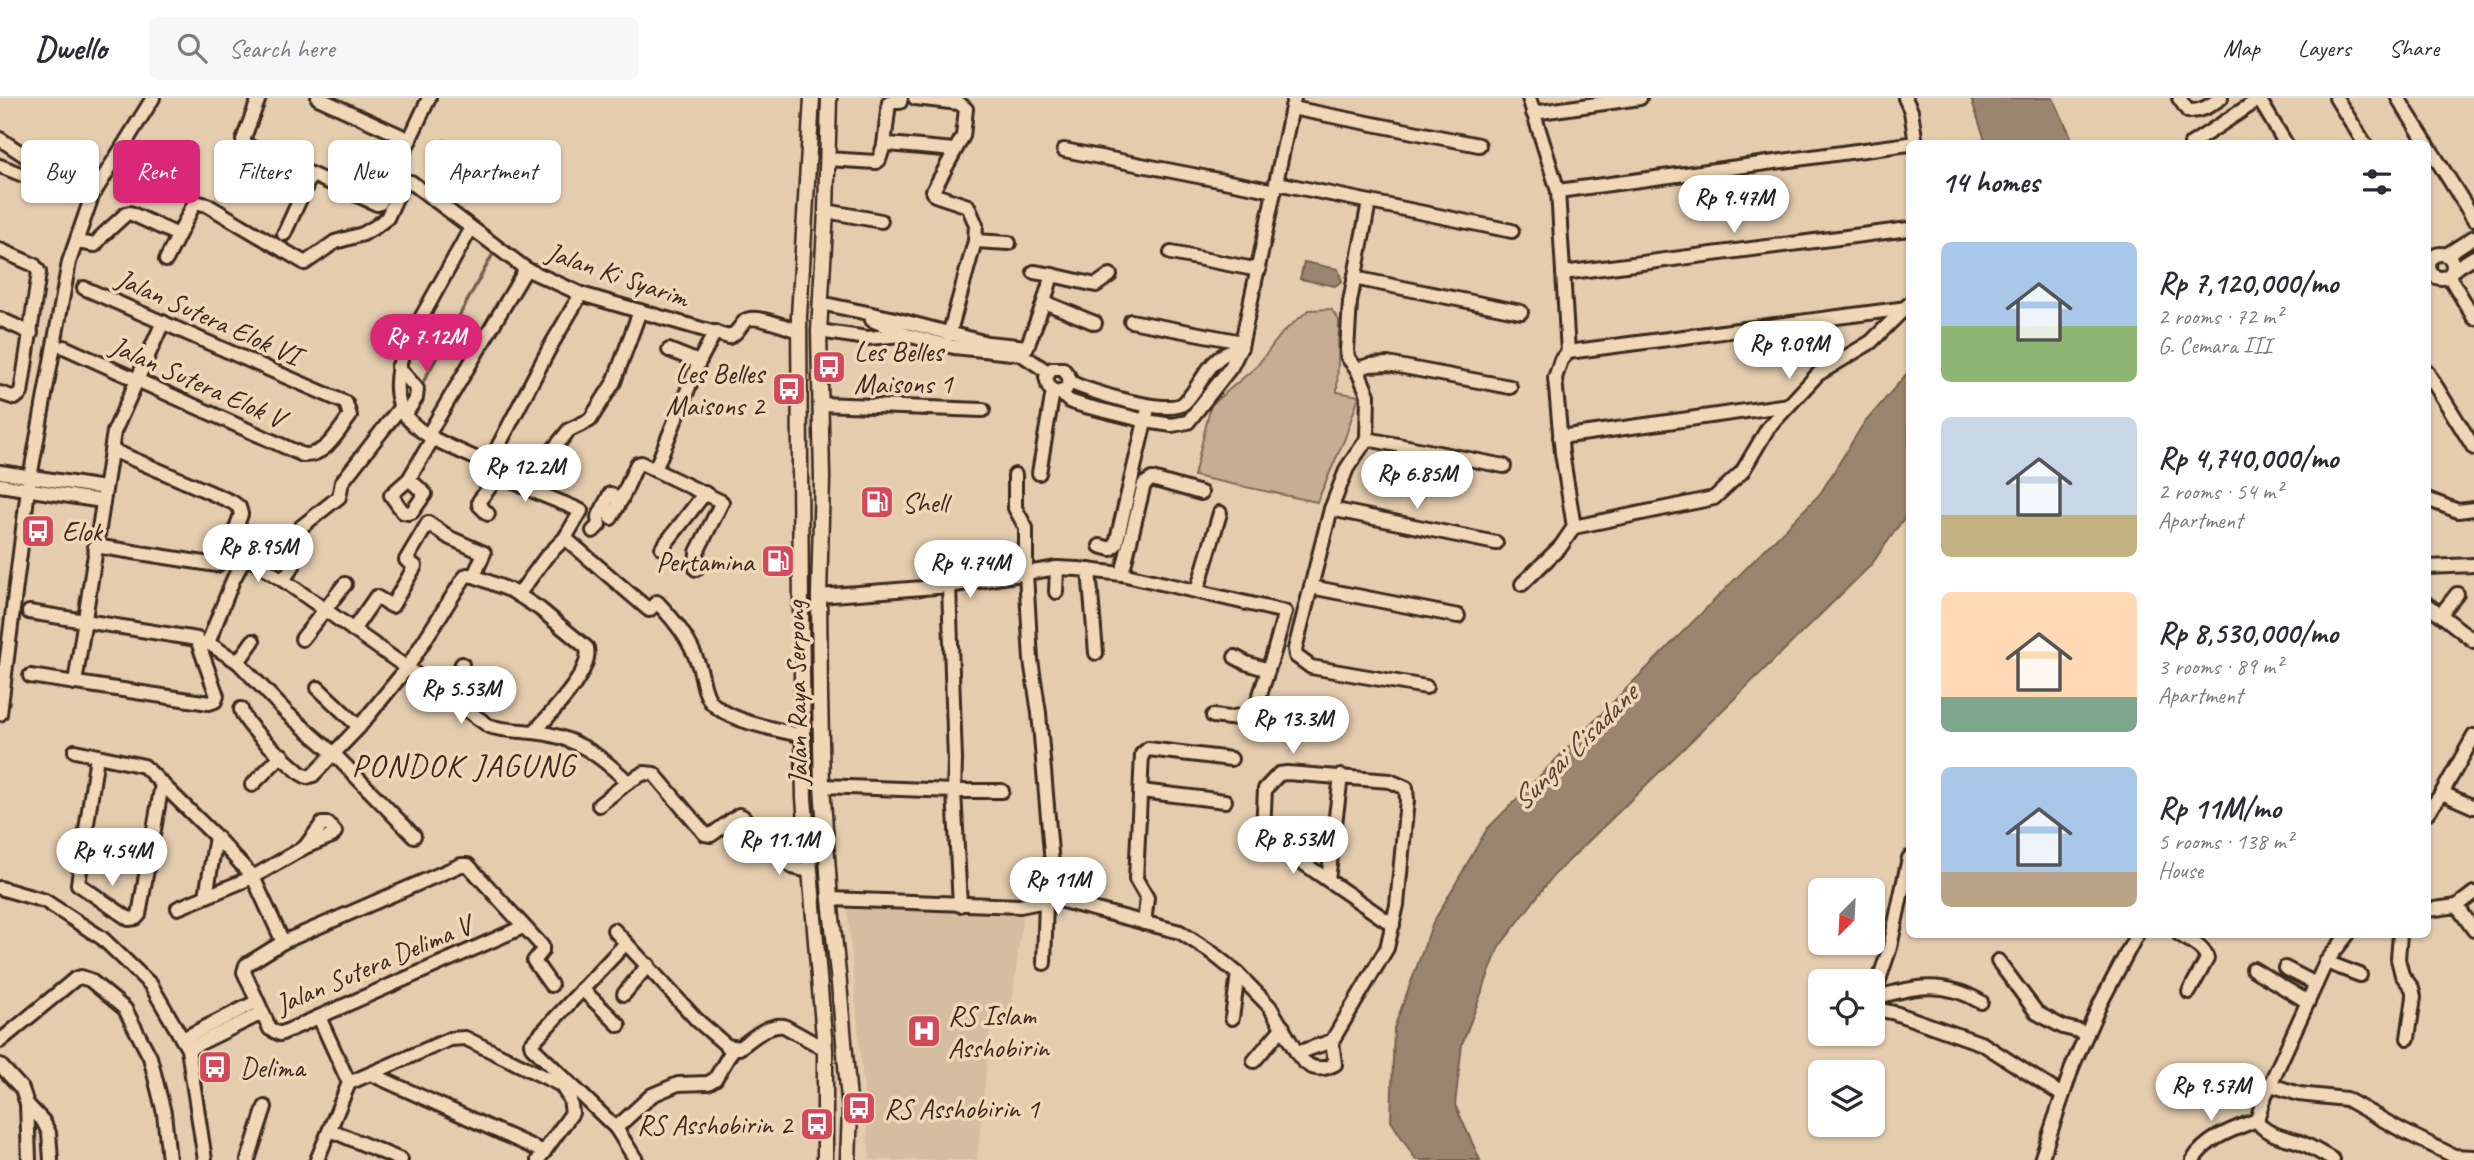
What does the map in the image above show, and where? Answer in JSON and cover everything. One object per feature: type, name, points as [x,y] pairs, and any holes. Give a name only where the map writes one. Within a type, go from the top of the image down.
[{"type":"main road","name":"Jalan Raya Serpong","points":[[812,98],[799,331],[803,736],[809,871],[825,1049],[825,1160]]},
{"type":"main road","name":"Jalan Raya Serpong","points":[[829,98],[819,331],[822,786],[849,1112],[848,1160]]},
{"type":"main road","points":[[802,263],[822,266]]},
{"type":"main road","points":[[823,1027],[843,1029]]},
{"type":"street","points":[[99,184],[153,98]]},
{"type":"street","points":[[318,98],[410,140],[429,98]]},
{"type":"street","points":[[827,159],[879,160],[884,145],[889,102],[900,102],[901,98]]},
{"type":"street","points":[[915,98],[959,103],[966,109],[962,136],[933,191],[935,195],[968,206],[975,225],[975,241],[950,335]]},
{"type":"street","points":[[1521,584],[1561,546],[1574,527],[1560,437],[1555,378],[1568,352],[1558,191],[1529,98]]},
{"type":"street","points":[[1533,113],[1640,98]]},
{"type":"street","points":[[1905,98],[1911,111],[1915,140]]},
{"type":"street","points":[[2179,98],[2188,111],[2201,111],[2221,98]]},
{"type":"street","points":[[2336,98],[2362,140]]},
{"type":"street","points":[[2398,98],[2424,140]]},
{"type":"street","points":[[245,140],[255,99]]},
{"type":"street","points":[[2206,139],[2260,99],[2284,140]]},
{"type":"street","points":[[1056,392],[1066,389],[1070,382],[1063,369],[1052,369],[1048,372],[1046,383],[1056,392],[1069,401],[1146,421],[1172,425],[1188,422],[1231,367],[1241,345],[1293,103],[1479,145]]},
{"type":"street","points":[[0,139],[21,153]]},
{"type":"street","points":[[884,145],[954,150]]},
{"type":"street","points":[[1558,191],[1906,145]]},
{"type":"street","points":[[1064,150],[1369,202],[1512,231]]},
{"type":"street","points":[[2431,150],[2474,219]]},
{"type":"street","points":[[0,166],[21,174]]},
{"type":"street","name":"Jalan Ki Syarim","points":[[178,235],[193,204],[201,202],[305,263],[335,242],[363,234],[376,227],[387,218],[405,182],[411,182],[526,269],[581,294],[732,336],[738,332],[744,321],[753,318],[799,331]]},
{"type":"street","points":[[1369,202],[1350,302],[1347,350],[1368,395],[1367,439],[1347,468],[1331,509],[1295,649],[1296,656],[1311,667],[1426,688]]},
{"type":"street","points":[[0,714],[29,483],[69,262],[89,203]]},
{"type":"street","points":[[284,234],[298,203]]},
{"type":"street","points":[[826,211],[881,221]]},
{"type":"street","points":[[77,242],[95,245],[103,234],[126,214],[130,214],[178,235],[166,260]]},
{"type":"street","points":[[471,228],[405,347],[398,367],[402,412],[417,429],[430,437],[489,464],[513,481],[581,511],[565,538],[546,557],[518,594]]},
{"type":"street","points":[[1563,273],[1906,229]]},
{"type":"street","points":[[2431,262],[2474,237]]},
{"type":"street","points":[[975,241],[1009,243]]},
{"type":"street","points":[[2431,246],[2451,260],[2451,273],[2474,318]]},
{"type":"street","points":[[0,250],[34,265],[39,272],[21,393],[15,398],[5,396]]},
{"type":"street","points":[[1171,253],[1259,270]]},
{"type":"street","points":[[2431,274],[2439,279],[2474,257]]},
{"type":"street","points":[[409,479],[526,269]]},
{"type":"street","points":[[1034,272],[1096,285],[1110,275]]},
{"type":"street","points":[[820,307],[891,318],[987,343],[1027,347],[1052,275]]},
{"type":"street","points":[[1354,278],[1521,312]]},
{"type":"street","name":"Jalan Sutera Elok VI","points":[[85,288],[346,403],[350,416],[322,452],[313,455]]},
{"type":"street","points":[[489,464],[581,294]]},
{"type":"street","points":[[1044,303],[1094,323]]},
{"type":"street","points":[[1568,352],[1906,306]]},
{"type":"street","points":[[820,307],[868,318],[907,335],[982,352],[1021,355],[1048,372]]},
{"type":"street","points":[[1574,527],[1714,498],[1742,472],[1768,428],[1818,374],[1871,342],[1906,308]]},
{"type":"street","points":[[513,481],[531,460],[552,451],[569,430],[590,420],[614,382],[640,311]]},
{"type":"street","points":[[0,319],[31,333]]},
{"type":"street","points":[[1131,321],[1241,345]]},
{"type":"street","points":[[75,683],[103,495],[118,420],[163,322]]},
{"type":"street","points":[[819,331],[867,338],[907,335]]},
{"type":"street","points":[[654,470],[699,362],[715,332]]},
{"type":"street","points":[[1070,382],[1094,393],[1174,408],[1183,405],[1217,358],[1241,345]]},
{"type":"street","name":"Jalan Sutera Elok V","points":[[64,347],[303,454],[313,455]]},
{"type":"street","points":[[669,350],[699,362]]},
{"type":"street","points":[[1357,369],[1388,364],[1510,387]]},
{"type":"street","points":[[283,580],[293,566],[284,553],[298,530],[339,497],[342,482],[416,398],[417,389],[398,367]]},
{"type":"street","points":[[2431,378],[2474,448]]},
{"type":"street","points":[[1039,473],[1056,392]]},
{"type":"street","points":[[820,404],[983,410]]},
{"type":"street","points":[[1100,546],[1111,549],[1115,547],[1149,404]]},
{"type":"street","points":[[1560,437],[1789,405]]},
{"type":"street","points":[[1367,439],[1504,466]]},
{"type":"street","points":[[95,547],[220,564],[226,558],[241,514],[239,507],[112,450]]},
{"type":"street","points":[[611,518],[637,464],[641,463],[722,502],[697,552],[696,569]]},
{"type":"street","points":[[0,472],[29,483],[103,495]]},
{"type":"street","points":[[488,514],[479,501],[500,474]]},
{"type":"street","points":[[1015,475],[1016,508],[1026,528],[1031,660],[1040,713],[1051,900],[1044,963]]},
{"type":"street","points":[[1122,574],[1144,484],[1152,479],[1201,493]]},
{"type":"street","points":[[0,485],[29,483]]},
{"type":"street","points":[[593,531],[599,524],[598,518],[610,494],[621,500]]},
{"type":"street","points":[[662,548],[705,494]]},
{"type":"street","points":[[2431,501],[2458,511],[2474,509]]},
{"type":"street","points":[[1331,509],[1496,543]]},
{"type":"street","points":[[1197,591],[1220,513]]},
{"type":"street","points":[[353,630],[376,597],[392,606],[415,566],[406,560],[428,523],[450,538],[484,553],[474,576]]},
{"type":"street","points":[[565,538],[649,610],[657,602],[671,617],[683,631],[693,650],[711,701],[741,719],[803,736]]},
{"type":"street","points":[[414,836],[238,662],[208,643],[244,559],[250,559],[283,580],[489,726],[511,732],[534,732],[564,737],[580,743],[607,761],[628,782]]},
{"type":"street","points":[[2431,567],[2474,565]]},
{"type":"street","points":[[819,596],[949,586],[1057,568],[1122,574],[1284,612],[1254,713],[1229,718],[1213,716]]},
{"type":"street","points":[[1056,592],[1057,568]]},
{"type":"street","points":[[1089,570],[1096,653]]},
{"type":"street","points":[[241,709],[242,715],[253,728],[282,755],[307,777],[313,775],[359,727],[407,668],[467,575],[518,594],[587,648],[588,654],[566,696],[534,732]]},
{"type":"street","points":[[302,639],[345,584]]},
{"type":"street","points":[[949,586],[954,792],[960,905]]},
{"type":"street","points":[[1311,587],[1458,616]]},
{"type":"street","points":[[2441,614],[2457,594]]},
{"type":"street","points":[[2431,607],[2474,641]]},
{"type":"street","points":[[29,611],[197,639],[217,696],[215,701],[209,703],[30,676]]},
{"type":"street","points":[[238,662],[253,641]]},
{"type":"street","points":[[1235,657],[1268,670]]},
{"type":"street","points":[[449,696],[462,664]]},
{"type":"street","points":[[318,688],[359,727]]},
{"type":"street","points":[[2431,808],[2474,736]]},
{"type":"street","points":[[1144,923],[1146,898],[1136,878],[1142,754],[1147,749],[1231,760]]},
{"type":"street","points":[[75,751],[139,763],[162,784],[253,877],[283,942]]},
{"type":"street","points":[[252,785],[282,755]]},
{"type":"street","points":[[97,756],[78,884],[130,919],[139,915],[162,784]]},
{"type":"street","points":[[599,805],[628,782],[644,773],[654,774],[708,835],[739,815],[746,817],[792,867],[809,871]]},
{"type":"street","points":[[830,899],[1020,906],[1051,900],[1180,932],[1238,974],[1270,1007],[1305,1065],[1329,1067],[1335,1064],[1332,1041],[1387,948],[1393,925],[1397,905],[1406,788],[1390,780],[1283,773],[1265,789],[1263,831],[1267,838],[1393,925]]},
{"type":"street","points":[[1328,880],[1341,776]]},
{"type":"street","points":[[822,786],[954,792],[1002,791]]},
{"type":"street","points":[[1140,791],[1225,801]]},
{"type":"street","points":[[2442,793],[2474,807]]},
{"type":"street","points":[[206,896],[216,837]]},
{"type":"street","points":[[178,908],[253,877],[305,847]]},
{"type":"street","points":[[185,1044],[259,1007],[244,968],[283,942],[461,865],[468,864],[542,946],[542,951],[534,961],[551,985]]},
{"type":"street","points":[[1883,969],[1906,879]]},
{"type":"street","points":[[0,888],[45,901],[102,938],[151,985],[185,1044],[205,1160]]},
{"type":"street","points":[[2431,909],[2457,906],[2474,893]]},
{"type":"street","points":[[2457,906],[2474,930]]},
{"type":"street","name":"Jalan Sutera Delima V","points":[[259,1007],[270,1029],[280,1034],[523,927]]},
{"type":"street","points":[[614,930],[697,1020],[733,1049],[778,1025],[825,1049]]},
{"type":"street","points":[[2041,1160],[2073,1065],[2100,1004],[2135,938]]},
{"type":"street","points":[[2185,938],[2203,950],[2207,956],[2189,992]]},
{"type":"street","points":[[2333,1160],[2302,1144],[2266,1131],[2260,1127],[2257,1120],[2263,1100],[2326,962],[2345,938]]},
{"type":"street","points":[[2400,938],[2398,959],[2402,975],[2412,988],[2414,997],[2408,1038]]},
{"type":"street","points":[[626,943],[532,1041],[532,1047],[616,1128],[636,1160]]},
{"type":"street","points":[[1998,961],[2040,1016],[2087,1034]]},
{"type":"street","points":[[2326,962],[2360,975]]},
{"type":"street","points":[[624,994],[648,965]]},
{"type":"street","points":[[2285,968],[2316,984]]},
{"type":"street","points":[[2253,969],[2308,1003]]},
{"type":"street","points":[[1232,1018],[1238,974]]},
{"type":"street","points":[[0,1041],[75,979],[81,977],[90,980],[125,1009],[150,1057],[164,1113],[169,1160]]},
{"type":"street","points":[[1885,997],[1904,989],[1942,986],[1966,993],[1980,1002]]},
{"type":"street","points":[[582,989],[619,1025]]},
{"type":"street","points":[[1885,1008],[1983,1044],[2062,1095]]},
{"type":"street","points":[[319,1017],[349,1083]]},
{"type":"street","points":[[1254,1061],[1283,1027]]},
{"type":"street","points":[[317,1160],[349,1083],[450,1039],[465,1038],[561,1086],[570,1099],[572,1113],[541,1156],[371,1074]]},
{"type":"street","points":[[1297,1053],[1332,1041]]},
{"type":"street","points":[[616,1128],[652,1095],[678,1084],[708,1083],[715,1079],[733,1049]]},
{"type":"street","points":[[0,1065],[22,1089],[27,1104],[29,1160]]},
{"type":"street","points":[[2271,1084],[2299,1094],[2346,1099],[2403,1132],[2454,1156],[2474,1157]]},
{"type":"street","points":[[27,1104],[43,1121],[49,1133],[51,1160]]},
{"type":"street","points":[[248,1160],[265,1107]]},
{"type":"street","points":[[2193,1160],[2209,1143],[2257,1120]]},
{"type":"street","points":[[330,1130],[401,1160]]},
{"type":"shaded area","points":[[1331,309],[1339,320],[1337,392],[1359,396],[1345,438],[1317,502],[1194,476],[1211,405],[1256,367],[1283,332],[1309,310]]},
{"type":"shaded area","name":"RS Islam Asshobirin","points":[[847,904],[1023,912],[1010,1019],[991,1020],[977,1160],[870,1160]]},
{"type":"water","points":[[1971,98],[2053,98],[2073,140],[1985,140]]},
{"type":"water","points":[[1304,262],[1338,269],[1342,281],[1335,286],[1300,279]]},
{"type":"water","name":"Sungai Cisadane","points":[[1906,375],[1906,515],[1871,565],[1553,876],[1499,947],[1462,1044],[1455,1105],[1480,1160],[1416,1160],[1391,1121],[1394,1028],[1433,923],[1487,829],[1820,494],[1862,426]]},
{"type":"waterway","points":[[420,388],[495,250]]},
{"type":"place","name":"Les Belles Maisons 1","points":[[829,367]]},
{"type":"place","name":"Les Belles Maisons 2","points":[[789,389]]},
{"type":"place","name":"Shell","points":[[877,502]]},
{"type":"place","name":"Elok","points":[[38,531]]},
{"type":"place","name":"Pertamina","points":[[778,561]]},
{"type":"place","name":"RS Islam Asshobirin","points":[[924,1031]]},
{"type":"place","name":"Delima","points":[[215,1067]]},
{"type":"place","name":"RS Asshobirin 1","points":[[859,1108]]},
{"type":"place","name":"RS Asshobirin 2","points":[[817,1124]]},
{"type":"district","name":"PONDOK JAGUNG","points":[[464,765]]}]
